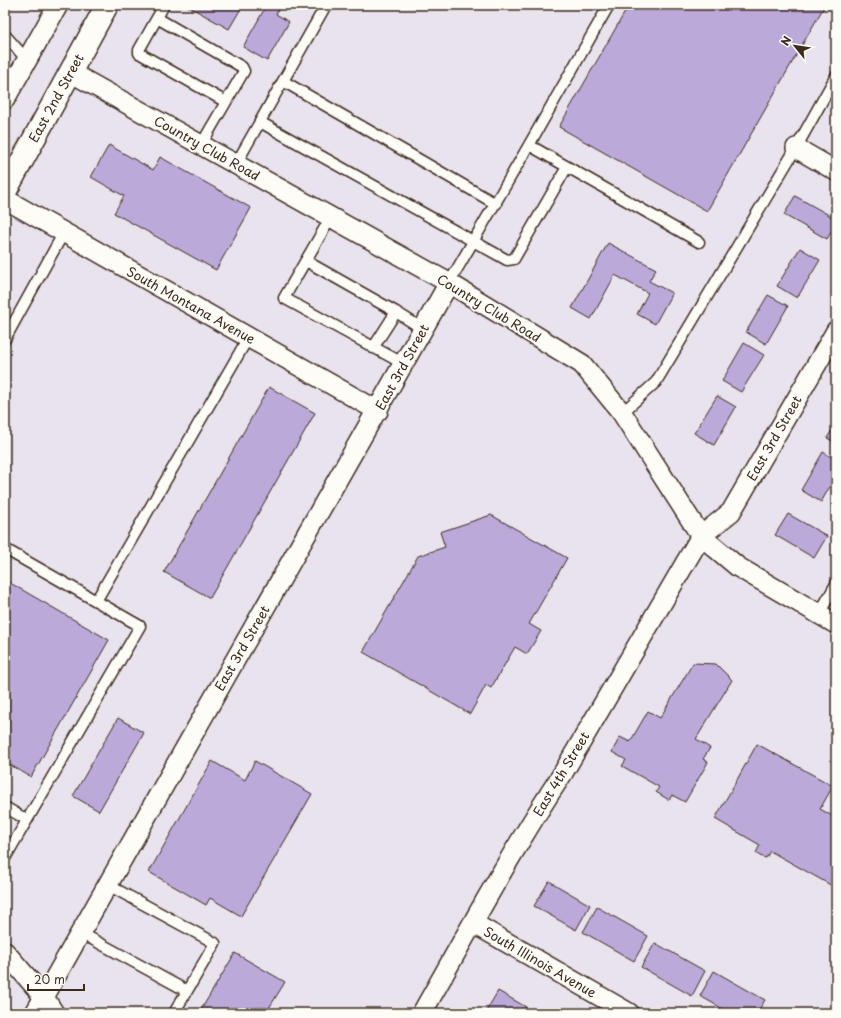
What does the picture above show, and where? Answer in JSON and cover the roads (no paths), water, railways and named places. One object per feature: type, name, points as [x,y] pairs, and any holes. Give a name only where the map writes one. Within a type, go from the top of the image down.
[{"type":"main road","name":"East 2nd Street","points":[[5,192],[107,5]]},
{"type":"street","points":[[5,99],[58,5]]},
{"type":"street","name":"Country Club Road","points":[[70,72],[449,283],[582,364],[622,413],[701,536],[738,567],[836,624]]},
{"type":"street","points":[[796,148],[836,171]]},
{"type":"street","name":"South Montana Avenue","points":[[5,199],[248,338],[378,410]]},
{"type":"street","name":"East 3rd Street","points":[[40,1005],[449,283]]},
{"type":"street","name":"East 3rd Street","points":[[701,536],[731,512],[836,331]]},
{"type":"street","name":"East 4th Street","points":[[422,1013],[473,923],[544,802],[563,773],[701,536]]},
{"type":"street","name":"South Illinois Avenue","points":[[473,923],[629,1013]]},
{"type":"street","points":[[5,952],[40,1005],[54,1013]]},
{"type":"lane","points":[[164,5],[139,50],[139,53],[226,102]]},
{"type":"lane","points":[[236,164],[326,5]]},
{"type":"lane","points":[[449,283],[530,145],[609,5]]},
{"type":"lane","points":[[157,18],[242,67],[244,72],[201,145]]},
{"type":"lane","points":[[5,35],[27,60]]},
{"type":"lane","points":[[622,413],[656,382],[796,148],[836,76]]},
{"type":"lane","points":[[283,81],[496,204]]},
{"type":"lane","points":[[260,122],[507,260],[514,259],[567,167]]},
{"type":"lane","points":[[530,145],[699,242]]},
{"type":"lane","points":[[331,217],[284,298],[404,364]]},
{"type":"lane","points":[[5,339],[64,232]]},
{"type":"lane","points":[[306,261],[423,329]]},
{"type":"lane","points":[[373,348],[396,312]]},
{"type":"lane","points":[[96,601],[248,338]]},
{"type":"lane","points":[[5,549],[140,626],[5,858]]},
{"type":"lane","points":[[819,614],[836,584]]},
{"type":"lane","points":[[5,808],[27,820]]},
{"type":"lane","points":[[108,885],[215,942],[174,1013]]},
{"type":"lane","points":[[81,933],[186,991]]}]
